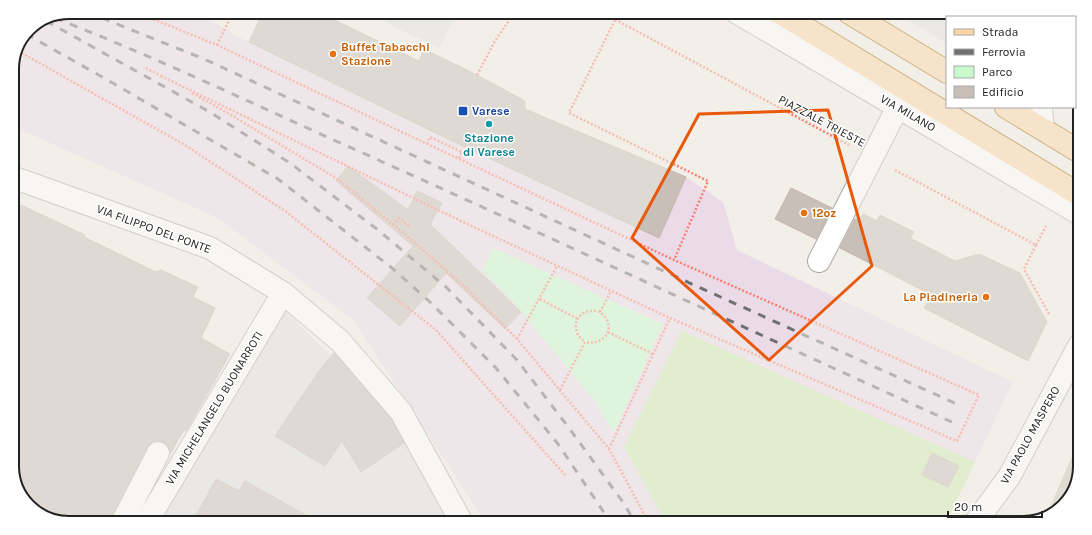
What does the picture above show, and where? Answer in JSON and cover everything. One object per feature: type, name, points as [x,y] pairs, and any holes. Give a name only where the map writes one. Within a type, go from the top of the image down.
[{"type":"main road","name":"VIA MILANO","points":[[788,19],[902,99],[1073,190]]},
{"type":"main road","points":[[860,19],[946,71]]},
{"type":"main road","points":[[1008,108],[1073,148]]},
{"type":"street","name":"VIA MILANO","points":[[749,19],[902,99],[1073,209]]},
{"type":"street","points":[[819,261],[902,99]]},
{"type":"street","points":[[1040,108],[1043,129]]},
{"type":"street","name":"VIA FILIPPO DEL PONTE","points":[[19,180],[210,248],[283,293],[340,341],[401,412],[458,516]]},
{"type":"street","name":"VIA MICHELANGELO BUONARROTI","points":[[150,516],[283,293]]},
{"type":"street","name":"VIA PAOLO MASPERO","points":[[980,516],[1009,477],[1073,357]]},
{"type":"street","points":[[126,516],[158,453]]},
{"type":"path","points":[[152,19],[216,45],[460,158],[674,260],[979,395],[957,441],[610,291],[465,223],[161,76]]},
{"type":"path","points":[[216,45],[229,19]]},
{"type":"path","points":[[477,75],[495,41],[510,19]]},
{"type":"path","points":[[615,20],[569,113],[708,181],[674,260]]},
{"type":"path","name":"PIAZZALE TRIESTE","points":[[615,20],[1036,245]]},
{"type":"path","points":[[22,53],[185,145],[285,211],[436,330],[565,475]]},
{"type":"path","points":[[146,68],[226,112],[336,178],[467,289],[517,339],[609,449],[645,516]]},
{"type":"path","points":[[427,144],[430,136],[462,152],[460,158]]},
{"type":"path","points":[[393,225],[399,218],[409,226]]},
{"type":"path","points":[[1049,220],[1024,269],[1049,314]]},
{"type":"path","points":[[517,339],[557,266]]},
{"type":"path","points":[[600,312],[610,291]]},
{"type":"path","points":[[540,299],[578,319]]},
{"type":"path","points":[[586,312],[600,312],[608,322],[608,332],[596,343],[586,342],[578,335],[576,330],[578,319],[586,312]]},
{"type":"path","points":[[609,449],[670,318]]},
{"type":"path","points":[[608,332],[653,354]]},
{"type":"path","points":[[560,390],[586,342]]},
{"type":"highlighted area","points":[[828,110],[872,266],[769,360],[632,238],[699,114]]},
{"type":"shaded area","points":[[69,19],[208,19],[248,42],[260,19],[332,19],[418,61],[424,49],[525,101],[525,109],[686,177],[723,202],[737,250],[1013,382],[949,516],[481,516],[353,320],[218,218],[19,129],[20,59],[27,41],[41,27],[59,20]]},
{"type":"shaded area","points":[[379,19],[454,19],[439,48]]},
{"type":"shaded area","points":[[906,19],[946,19],[946,43]]},
{"type":"shaded area","points":[[283,309],[395,417],[466,516],[158,516]]},
{"type":"shaded area","points":[[1073,454],[1073,473],[1068,488],[1065,494],[1054,506],[1049,508]]},
{"type":"green space","points":[[493,248],[663,324],[614,433],[593,399],[507,295],[482,270]]},
{"type":"green space","points":[[682,331],[975,462],[949,516],[662,516],[624,447]]},
{"type":"building","name":"Stazione di Varese","points":[[260,19],[332,19],[419,61],[424,49],[525,101],[525,109],[686,177],[659,238],[448,139],[249,42]]},
{"type":"building","points":[[348,166],[408,210],[417,191],[442,203],[430,224],[521,312],[505,329],[446,273],[400,326],[367,298],[413,246],[336,181]]},
{"type":"building","points":[[791,188],[832,208],[816,239],[775,219]]},
{"type":"building","points":[[21,205],[85,235],[84,237],[156,272],[161,270],[198,287],[193,297],[215,308],[201,338],[230,354],[186,431],[184,430],[170,454],[169,447],[163,442],[152,442],[147,447],[112,516],[62,516],[47,511],[36,504],[27,494],[20,476],[19,208]]},
{"type":"building","points":[[863,214],[877,221],[880,215],[914,232],[910,238],[955,261],[979,254],[1020,273],[1047,322],[1028,361],[924,308],[932,295],[840,248],[855,219],[859,221]]},
{"type":"building","points":[[334,353],[391,419],[404,443],[361,472],[342,441],[325,466],[275,436],[321,368]]},
{"type":"building","points":[[932,453],[959,466],[948,487],[922,475]]},
{"type":"building","points":[[216,479],[239,491],[245,481],[308,516],[196,516]]},
{"type":"railway","points":[[104,19],[204,59],[694,285],[959,405]]},
{"type":"railway","points":[[60,20],[231,93],[952,422]]},
{"type":"railway","points":[[50,23],[208,111],[290,163],[378,230],[446,287],[517,360],[569,428],[625,505],[631,516]]},
{"type":"railway","points":[[31,37],[278,179],[392,268],[430,302],[496,368],[558,444],[606,516]]},
{"type":"place","name":"Buffet Tabacchi Stazione","points":[[333,54]]},
{"type":"place","name":"Varese","points":[[463,111]]},
{"type":"place","name":"Stazione di Varese","points":[[489,124]]},
{"type":"place","name":"12oz","points":[[804,213]]},
{"type":"place","name":"La Piadineria","points":[[986,297]]}]
